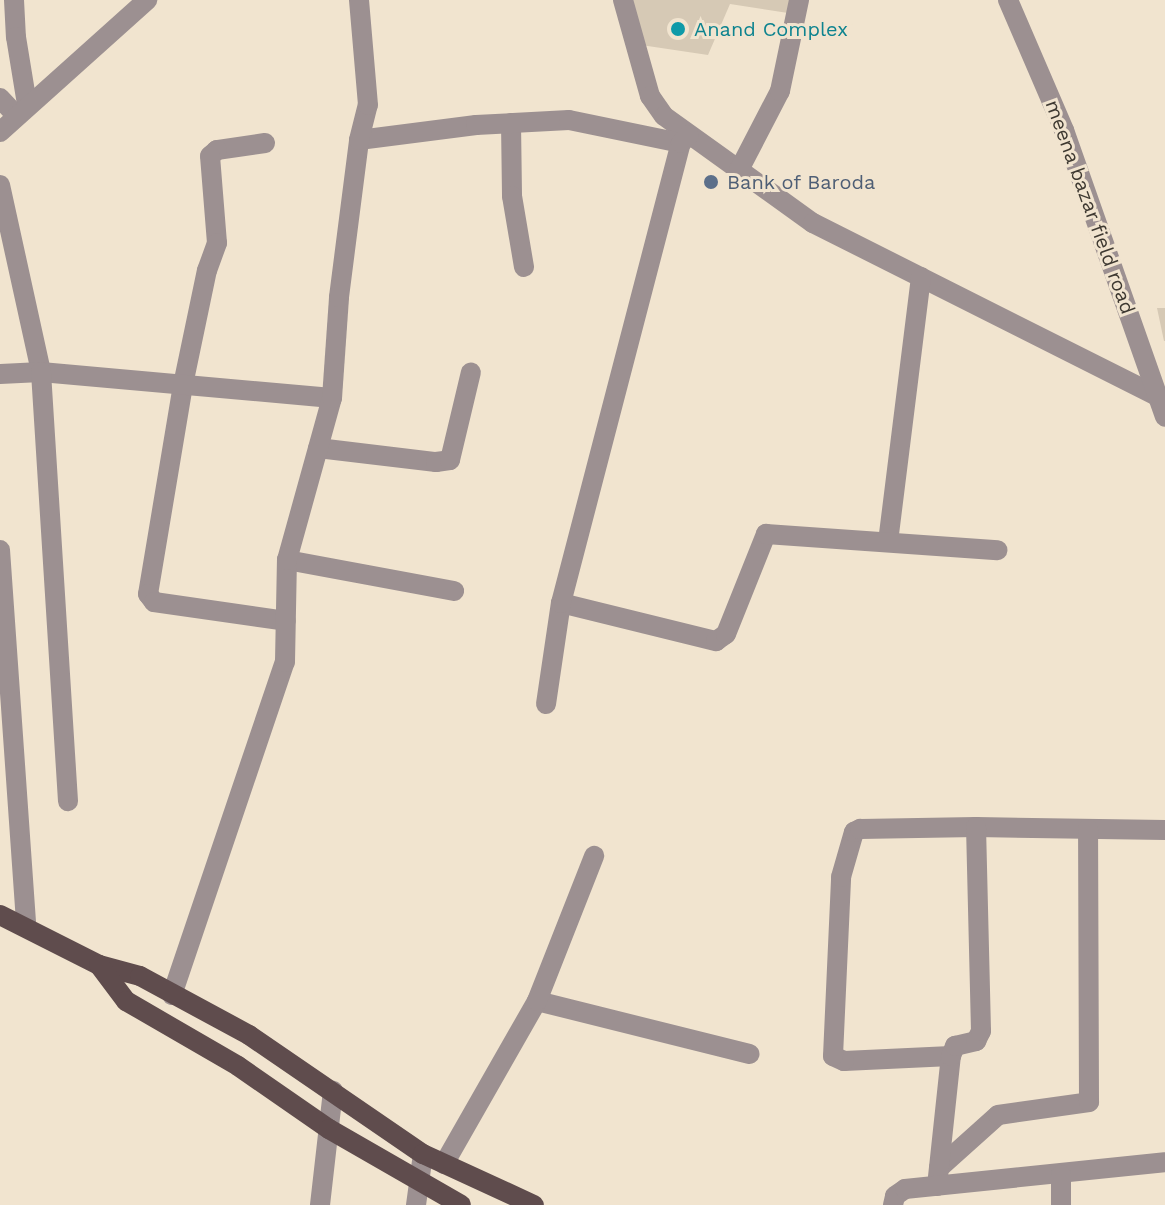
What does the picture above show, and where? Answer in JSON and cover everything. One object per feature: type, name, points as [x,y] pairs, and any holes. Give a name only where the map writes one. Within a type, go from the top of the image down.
[{"type":"main road","points":[[0,915],[26,925],[99,965],[140,976],[249,1035],[423,1154],[534,1205]]},
{"type":"main road","points":[[99,965],[126,1001],[238,1066],[329,1129],[461,1205]]},
{"type":"street","points":[[14,0],[21,110]]},
{"type":"street","points":[[0,132],[147,0]]},
{"type":"street","points":[[172,995],[285,662],[287,560],[332,398],[339,297],[359,140],[368,105],[359,0]]},
{"type":"street","points":[[623,0],[650,96],[685,139],[739,170],[813,223],[1163,405]]},
{"type":"street","points":[[739,170],[780,91],[799,0]]},
{"type":"street","name":"meena bazar field road","points":[[1008,0],[1064,130],[1163,405]]},
{"type":"street","points":[[0,98],[21,110]]},
{"type":"street","points":[[359,140],[511,123],[569,120],[685,139]]},
{"type":"street","points":[[511,123],[512,196],[524,267]]},
{"type":"street","points":[[546,704],[561,603],[685,139]]},
{"type":"street","points":[[265,143],[217,150],[210,156],[217,243],[207,270],[183,385],[150,600],[286,621]]},
{"type":"street","points":[[0,185],[41,372],[68,801]]},
{"type":"street","points":[[888,542],[921,277]]},
{"type":"street","points":[[0,374],[41,372],[332,398]]},
{"type":"street","points":[[318,448],[436,462],[450,460],[471,372]]},
{"type":"street","points":[[561,603],[716,641],[726,634],[766,534],[997,550]]},
{"type":"street","points":[[0,550],[26,925]]},
{"type":"street","points":[[287,560],[454,591]]},
{"type":"street","points":[[938,1177],[951,1056],[955,1046],[976,1041],[981,1031],[976,827]]},
{"type":"street","points":[[951,1056],[844,1061],[833,1056],[841,877],[851,837],[858,830],[976,827],[1165,830]]},
{"type":"street","points":[[938,1177],[998,1115],[1089,1102],[1088,829]]},
{"type":"street","points":[[444,1164],[537,1001],[594,856]]},
{"type":"street","points":[[537,1001],[749,1054]]},
{"type":"street","points":[[320,1205],[333,1091]]},
{"type":"street","points":[[416,1205],[423,1154]]},
{"type":"street","points":[[893,1205],[899,1192],[938,1177],[1061,1175],[1165,1162]]},
{"type":"street","points":[[1061,1175],[1061,1205]]},
{"type":"building","name":"Anand Complex","points":[[630,0],[789,0],[788,13],[730,4],[708,55],[641,45]]},
{"type":"building","points":[[1157,308],[1165,308],[1165,341],[1164,341]]},
{"type":"place","name":"Anand Complex","points":[[678,29]]},
{"type":"place","name":"Bank of Baroda","points":[[711,182]]}]
